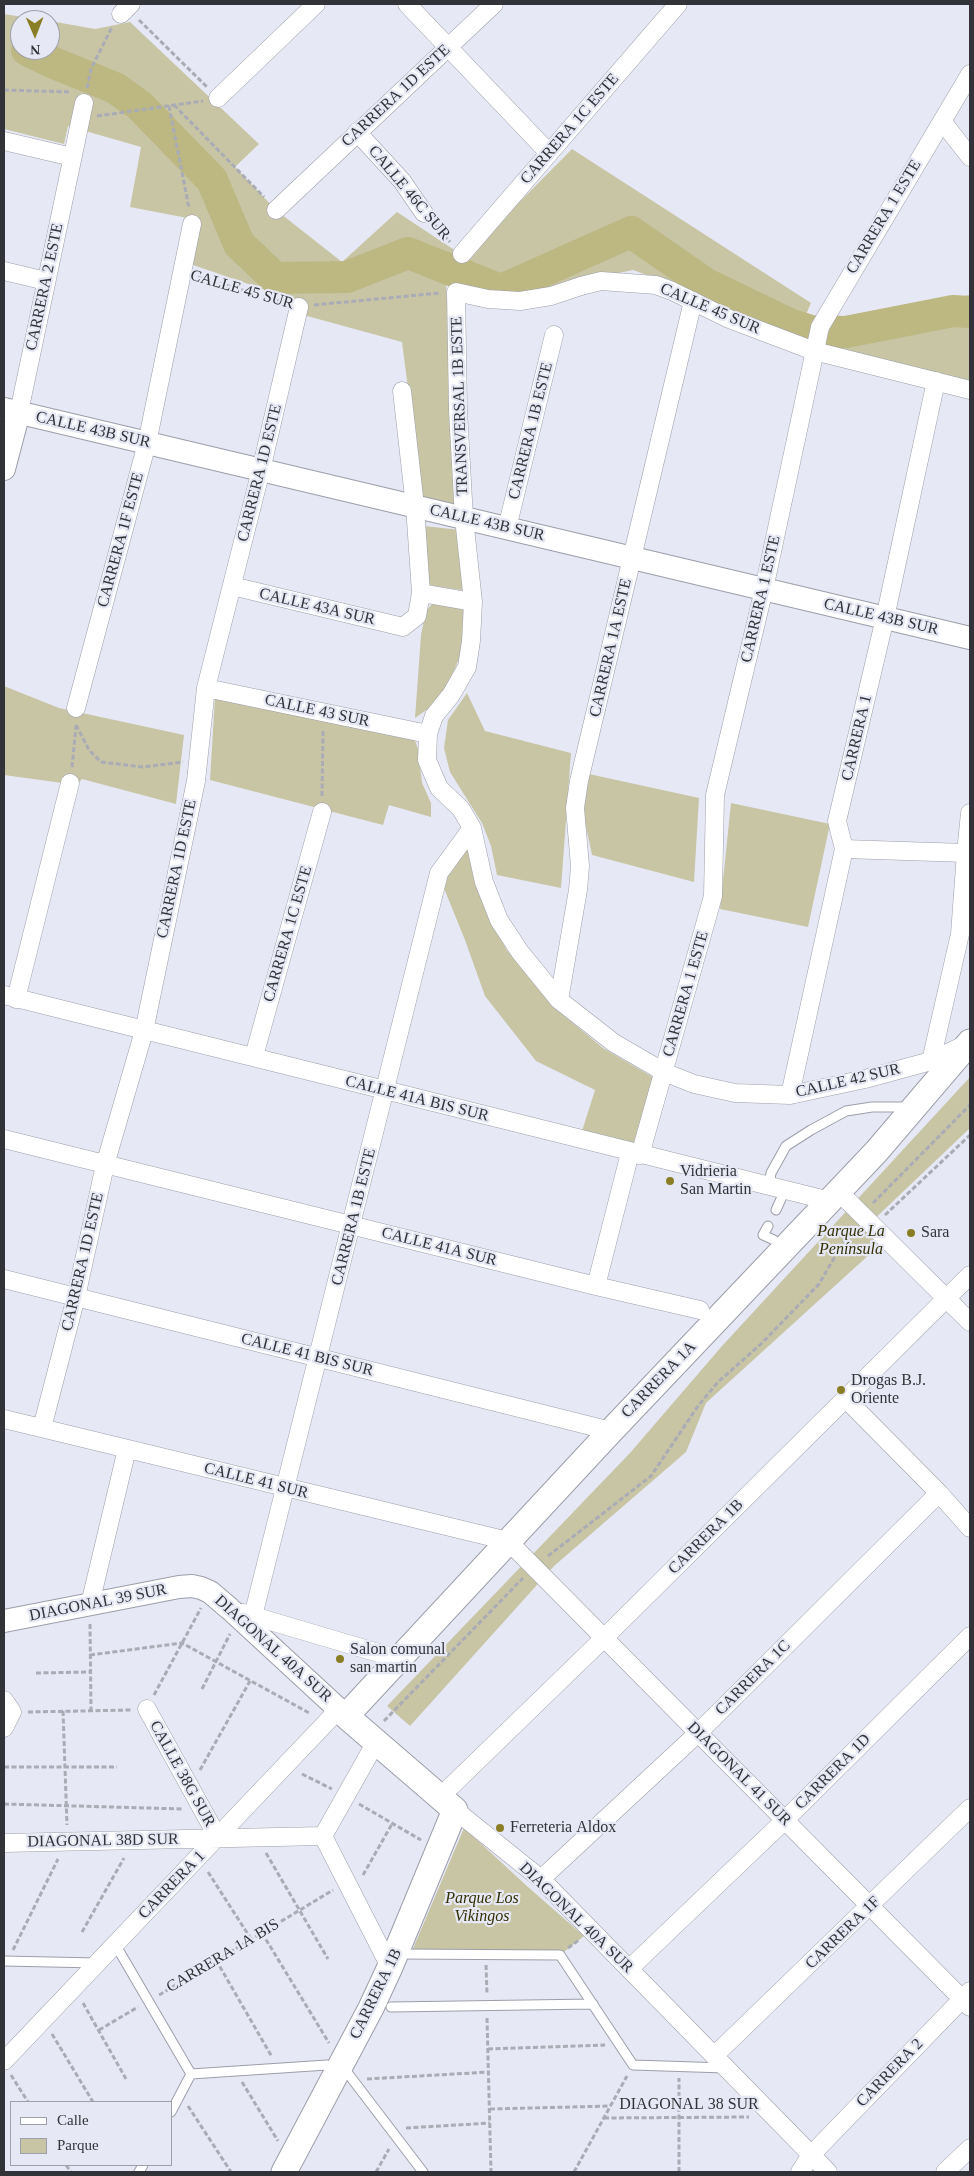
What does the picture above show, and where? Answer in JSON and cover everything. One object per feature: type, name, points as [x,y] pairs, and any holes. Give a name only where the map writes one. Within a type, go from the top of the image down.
[{"type":"main road","name":"CARRERA 1A","points":[[337,1716],[399,1659],[611,1431],[834,1196],[914,1108],[970,1042]]},
{"type":"main road","name":"DIAGONAL 40A SUR","points":[[337,1716],[379,1731],[447,1804]]},
{"type":"main road","name":"CARRERA 1B","points":[[283,2160],[338,2064],[393,1960],[447,1804]]},
{"type":"street","points":[[218,98],[316,4]]},
{"type":"street","points":[[407,4],[549,153]]},
{"type":"street","name":"CARRERA 1D ESTE","points":[[276,210],[494,4]]},
{"type":"street","name":"CARRERA 1C ESTE","points":[[462,254],[678,4]]},
{"type":"street","name":"CARRERA 1 ESTE","points":[[596,1286],[635,1154],[664,1072],[714,896],[715,795],[764,589],[817,339],[970,74]]},
{"type":"street","name":"CARRERA 2 ESTE","points":[[4,469],[11,411],[46,281],[82,102]]},
{"type":"street","points":[[942,121],[970,157]]},
{"type":"street","name":"CALLE 46C SUR","points":[[357,132],[402,181],[424,213]]},
{"type":"street","points":[[4,141],[72,157]]},
{"type":"street","name":"CARRERA 1F ESTE","points":[[76,717],[148,443],[192,224]]},
{"type":"street","points":[[4,271],[46,281]]},
{"type":"street","name":"CALLE 45 SUR","points":[[456,292],[488,299],[520,301],[550,296],[601,281],[656,285],[727,318],[817,339],[936,381],[970,390]]},
{"type":"street","name":"TRANSVERSAL 1B ESTE","points":[[456,292],[458,411],[464,518],[473,602],[471,641],[467,667],[451,695],[434,716],[428,734],[427,760],[439,788],[461,809],[472,828],[484,882]]},
{"type":"street","name":"CARRERA 1A ESTE","points":[[559,1000],[580,866],[575,808],[579,781],[693,301]]},
{"type":"street","name":"CARRERA 1D ESTE","points":[[42,1428],[76,1297],[105,1165],[144,1031],[196,781],[206,688],[261,470],[299,306]]},
{"type":"street","name":"CARRERA 1B ESTE","points":[[507,528],[554,335]]},
{"type":"street","name":"CARRERA 1","points":[[790,1095],[844,849],[837,821],[885,618],[936,381]]},
{"type":"street","points":[[402,391],[415,506],[421,593],[473,602]]},
{"type":"street","name":"CALLE 43B SUR","points":[[11,411],[970,638]]},
{"type":"street","name":"CALLE 43A SUR","points":[[232,586],[403,627],[416,616],[421,593]]},
{"type":"street","name":"CALLE 43 SUR","points":[[206,688],[428,734]]},
{"type":"street","points":[[10,997],[70,783]]},
{"type":"street","name":"CARRERA 1C ESTE","points":[[254,1056],[322,812]]},
{"type":"street","points":[[931,1061],[960,934],[970,813]]},
{"type":"street","name":"CARRERA 1B ESTE","points":[[241,1614],[286,1488],[439,873],[472,828]]},
{"type":"street","points":[[844,849],[966,853]]},
{"type":"street","name":"CALLE 42 SUR","points":[[484,882],[499,920],[520,952],[559,1000],[614,1043],[664,1072],[694,1084],[735,1093],[790,1095],[865,1079],[931,1061],[970,1042]]},
{"type":"street","name":"CALLE 41A BIS SUR","points":[[10,997],[144,1031],[254,1056],[635,1154],[777,1188],[834,1196]]},
{"type":"street","name":"CALLE 41A SUR","points":[[4,1139],[596,1286],[700,1310]]},
{"type":"street","points":[[834,1196],[867,1220],[970,1322]]},
{"type":"street","name":"CARRERA 1B","points":[[447,1804],[604,1638],[970,1275]]},
{"type":"street","name":"CALLE 41 BIS SUR","points":[[4,1279],[611,1431]]},
{"type":"street","points":[[845,1398],[939,1493],[970,1528]]},
{"type":"street","name":"CALLE 41 SUR","points":[[4,1419],[508,1542]]},
{"type":"street","points":[[90,1604],[127,1449]]},
{"type":"street","name":"CARRERA 1C","points":[[541,1879],[698,1733],[939,1493]]},
{"type":"street","name":"DIAGONAL 41 SUR","points":[[508,1542],[870,1907],[968,1999]]},
{"type":"street","name":"DIAGONAL 39 SUR","points":[[4,1621],[179,1587],[201,1589]]},
{"type":"street","name":"DIAGONAL 40A SUR","points":[[201,1589],[241,1614],[337,1716]]},
{"type":"street","points":[[241,1614],[399,1659]]},
{"type":"street","name":"CARRERA 1D","points":[[629,1970],[785,1820],[970,1636]]},
{"type":"street","name":"CALLE 38G SUR","points":[[147,1709],[218,1838]]},
{"type":"street","name":"CARRERA 1","points":[[6,2066],[43,2020],[198,1857],[337,1716]]},
{"type":"street","points":[[379,1731],[323,1836],[350,1888],[393,1960]]},
{"type":"street","name":"DIAGONAL 40A SUR","points":[[447,1804],[541,1879],[828,2172]]},
{"type":"street","name":"CARRERA 1F","points":[[720,2062],[870,1907],[970,1808]]},
{"type":"street","name":"DIAGONAL 38D SUR","points":[[4,1843],[323,1836]]},
{"type":"street","name":"CARRERA 2","points":[[800,2172],[811,2155],[968,1999]]},
{"type":"street","points":[[945,2172],[970,2148]]},
{"type":"lane","points":[[776,1210],[777,1188],[771,1173],[786,1146],[846,1111],[888,1107],[914,1108]]},
{"type":"lane","points":[[768,1226],[763,1235],[774,1240]]},
{"type":"lane","points":[[115,1944],[192,2074]]},
{"type":"lane","points":[[393,1960],[486,1954],[560,1955],[633,2065],[679,2066],[720,2062]]},
{"type":"lane","points":[[4,1961],[97,1963]]},
{"type":"lane","points":[[392,2007],[593,2004]]},
{"type":"lane","points":[[192,2074],[338,2064],[423,2172]]},
{"type":"lane","points":[[172,2110],[192,2074]]},
{"type":"path","points":[[82,102],[91,69],[105,38],[126,8],[218,98]]},
{"type":"path","points":[[4,90],[82,102],[125,112],[218,98]]},
{"type":"path","points":[[174,105],[276,210]]},
{"type":"path","points":[[169,106],[192,224]]},
{"type":"path","name":"CALLE 46C SUR","points":[[424,213],[462,254]]},
{"type":"path","name":"CALLE 45 SUR","points":[[182,272],[299,306],[456,292]]},
{"type":"path","points":[[322,812],[324,712]]},
{"type":"path","points":[[76,717],[89,750],[101,762],[143,767],[198,759]]},
{"type":"path","points":[[70,783],[76,717]]},
{"type":"path","points":[[379,1731],[534,1567],[651,1476],[698,1406],[718,1382],[761,1344],[819,1284],[833,1258],[970,1105]]},
{"type":"path","points":[[867,1220],[970,1135]]},
{"type":"path","points":[[7,1713],[147,1709],[182,1643],[201,1589]]},
{"type":"path","points":[[90,1604],[91,1710]]},
{"type":"path","points":[[202,1689],[241,1614]]},
{"type":"path","points":[[90,1655],[182,1643],[250,1681],[337,1716]]},
{"type":"path","points":[[36,1673],[90,1672]]},
{"type":"path","points":[[190,1788],[250,1681]]},
{"type":"path","points":[[4,1767],[117,1767]]},
{"type":"path","points":[[4,1804],[202,1810]]},
{"type":"path","name":"CARRERA 1A BIS","points":[[99,2030],[298,1911],[350,1888],[392,1824]]},
{"type":"path","points":[[257,1837],[298,1911],[328,1959]]},
{"type":"path","points":[[82,1932],[134,1840]]},
{"type":"path","points":[[198,1857],[251,1939]]},
{"type":"path","points":[[560,1955],[591,1930]]},
{"type":"path","points":[[262,1933],[338,2064],[489,2072]]},
{"type":"path","points":[[486,1954],[491,2172]]},
{"type":"path","points":[[216,1960],[279,2068]]},
{"type":"path","points":[[74,1988],[126,2079]]},
{"type":"path","points":[[43,2020],[92,2101]]},
{"type":"path","points":[[488,2049],[620,2045]]},
{"type":"path","points":[[574,2172],[633,2065]]},
{"type":"path","points":[[6,2066],[27,2101]]},
{"type":"path","points":[[678,2172],[679,2066]]},
{"type":"path","points":[[236,2071],[283,2160]]},
{"type":"path","points":[[180,2094],[231,2172]]},
{"type":"path","name":"DIAGONAL 38 SUR","points":[[490,2109],[610,2106]]},
{"type":"path","name":"DIAGONAL 38 SUR","points":[[604,2118],[679,2116],[773,2117]]},
{"type":"path","points":[[376,2172],[393,2133],[490,2123]]},
{"type":"green space","points":[[4,14],[10,15],[10,60],[60,60],[60,23],[95,29],[130,22],[259,144],[235,167],[276,210],[342,262],[397,212],[465,257],[572,149],[811,303],[795,340],[706,297],[633,270],[504,297],[446,284],[459,506],[422,497],[402,342],[307,316],[298,301],[193,265],[198,220],[130,207],[141,147],[68,126],[64,144],[4,129]]},
{"type":"green space","points":[[970,295],[970,384],[828,345],[821,346],[839,317]]},
{"type":"green space","points":[[424,526],[461,530],[467,591],[428,585]]},
{"type":"green space","points":[[432,604],[444,604],[469,611],[469,634],[447,688],[435,704],[415,718],[421,635],[426,611]]},
{"type":"green space","points":[[4,686],[59,708],[184,735],[176,804],[82,779],[77,785],[4,775]]},
{"type":"green space","points":[[467,693],[485,731],[571,753],[561,888],[497,875],[491,846],[482,823],[450,772],[444,748],[448,720]]},
{"type":"green space","points":[[215,697],[413,735],[418,749],[422,783],[431,803],[431,817],[389,805],[383,825],[210,780]]},
{"type":"green space","points":[[589,774],[699,798],[694,882],[592,855],[583,813]]},
{"type":"green space","points":[[731,803],[830,824],[808,927],[720,909]]},
{"type":"green space","points":[[467,848],[479,889],[506,949],[551,1005],[603,1048],[656,1079],[637,1145],[582,1131],[595,1090],[536,1061],[485,996],[441,881]]},
{"type":"green space","name":"Parque La Península","points":[[970,1077],[970,1128],[867,1226],[882,1243],[706,1403],[686,1452],[554,1566],[410,1726],[387,1706],[630,1453],[722,1346]]},
{"type":"green space","name":"Parque Los Vikingos","points":[[464,1828],[584,1936],[560,1955],[412,1951]]},
{"type":"waterway","points":[[48,60],[115,88],[139,105],[212,180],[239,244],[275,278],[347,277],[408,253],[501,290],[631,232],[706,284],[789,324],[811,331],[846,332],[953,311],[970,312]]},
{"type":"place","name":"Vidrieria San Martin","points":[[670,1181]]},
{"type":"place","name":"Sara","points":[[911,1233]]},
{"type":"place","name":"Drogas B.J. Oriente","points":[[841,1390]]},
{"type":"place","name":"Salon comunal san martin","points":[[340,1659]]},
{"type":"place","name":"Ferreteria Aldox","points":[[500,1828]]}]
